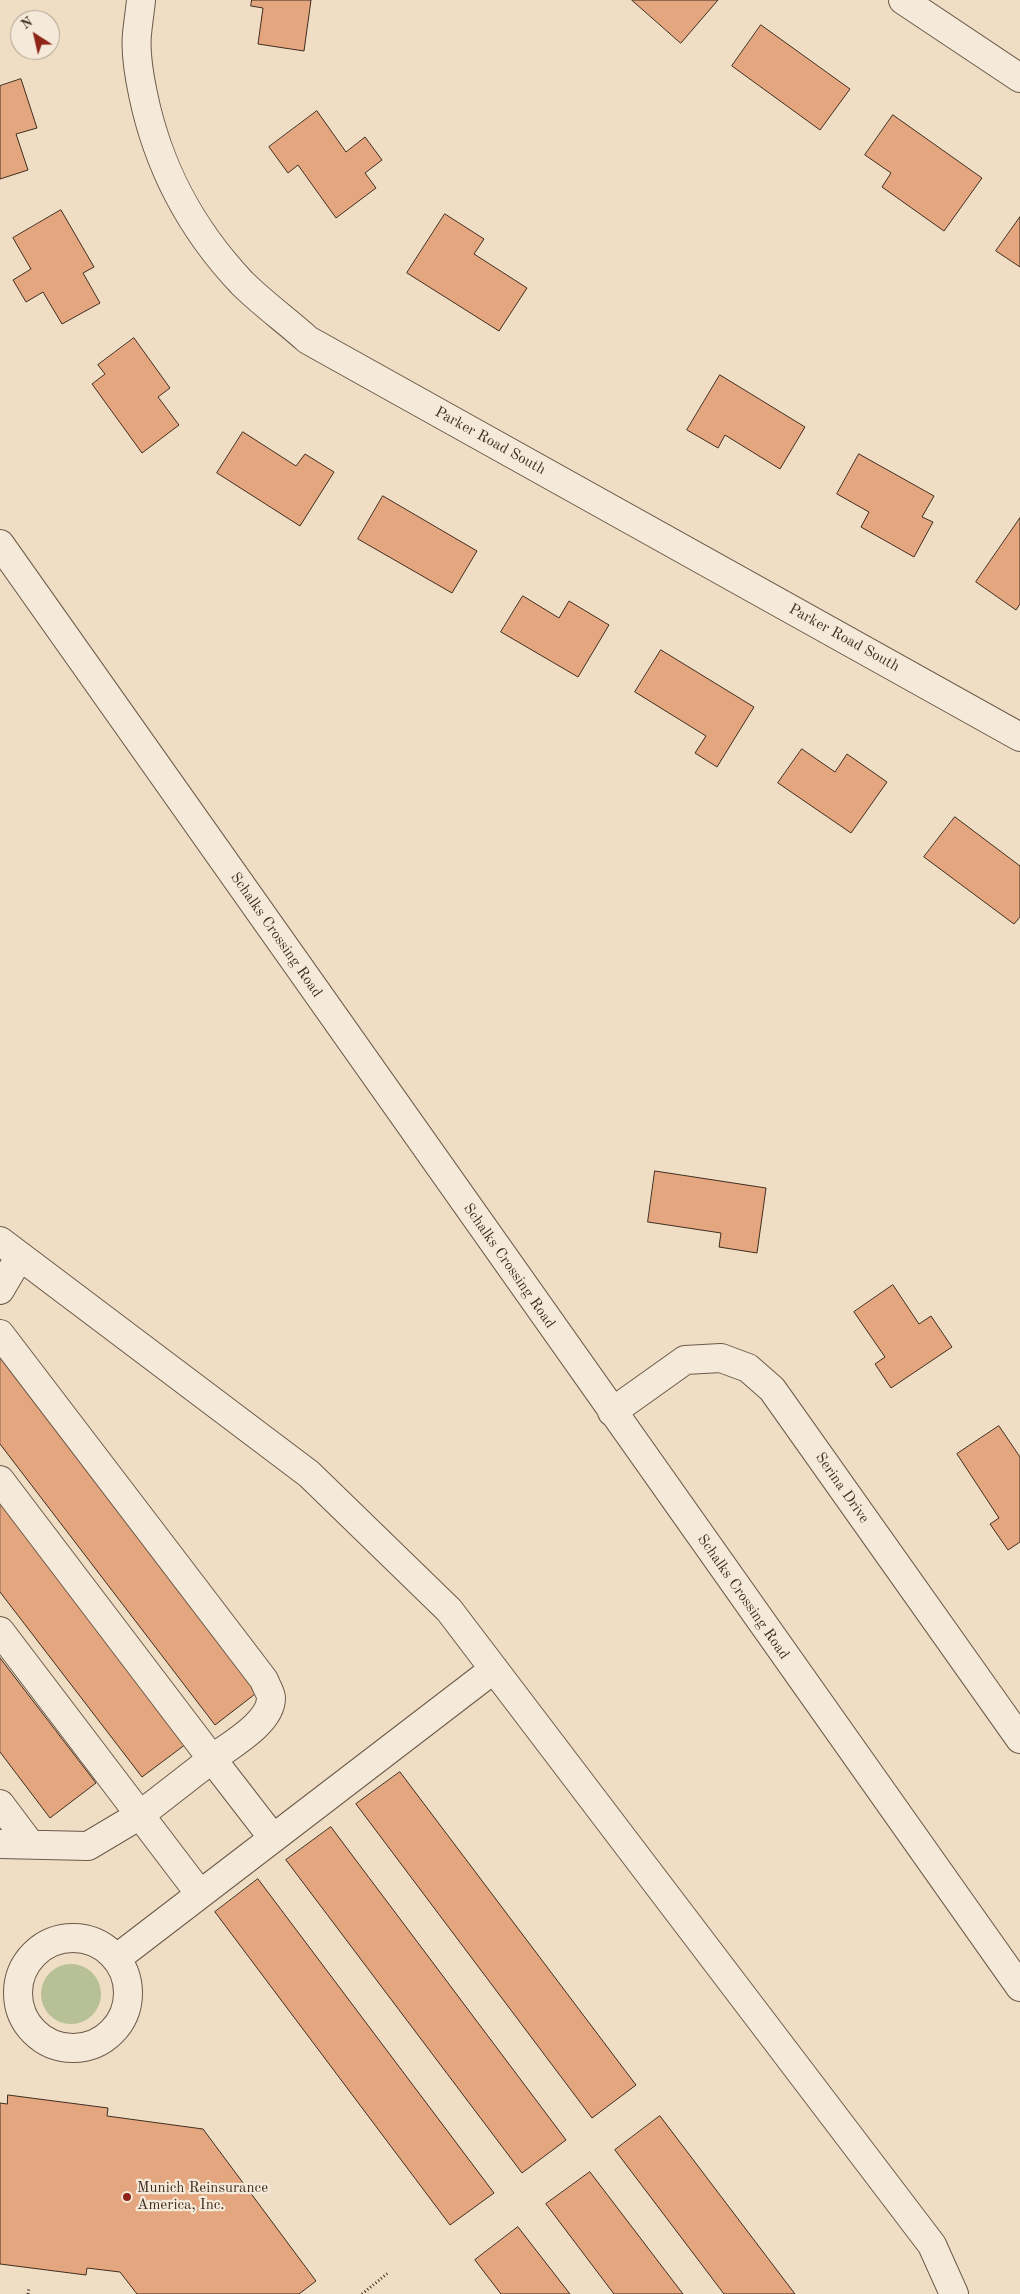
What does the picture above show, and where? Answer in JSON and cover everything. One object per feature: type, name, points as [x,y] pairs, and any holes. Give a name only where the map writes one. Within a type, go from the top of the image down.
[{"type":"street","name":"Parker Road South","points":[[142,0],[136,36],[139,76],[150,125],[166,171],[181,203],[221,258],[243,284],[308,340],[1020,737]]},
{"type":"street","points":[[903,0],[1020,78]]},
{"type":"street","name":"Schalks Crossing Road","points":[[0,544],[1020,1987]]},
{"type":"street","points":[[0,1290],[10,1248],[309,1474],[449,1610],[932,2245],[954,2294]]},
{"type":"street","points":[[0,1334],[264,1680],[271,1697],[268,1710],[259,1723],[140,1815],[88,1846],[0,1844]]},
{"type":"street","name":"Serina Drive","points":[[612,1412],[685,1360],[721,1358],[748,1368],[772,1389],[1020,1739]]},
{"type":"street","points":[[0,1480],[273,1838]]},
{"type":"street","points":[[0,1631],[200,1894]]},
{"type":"street","points":[[117,1958],[494,1669]]},
{"type":"street","points":[[0,1804],[30,1844]]},
{"type":"street","points":[[61,1938],[82,1938],[101,1945],[117,1958],[126,1977],[128,1997],[123,2017],[111,2033],[94,2045],[74,2049],[53,2046],[36,2035],[23,2020],[17,2000],[18,1979],[27,1961],[42,1946],[61,1938]]},
{"type":"path","points":[[362,2294],[388,2273]]},
{"type":"path","points":[[28,2294],[29,2288]]},
{"type":"green space","points":[[65,1964],[77,1964],[88,1969],[96,1977],[101,1988],[99,2006],[88,2019],[77,2024],[65,2024],[54,2019],[46,2011],[41,2000],[41,1988],[46,1977],[54,1969]]},
{"type":"building","points":[[252,0],[311,0],[304,51],[258,44],[263,8],[251,6]]},
{"type":"building","points":[[632,0],[718,0],[681,43]]},
{"type":"building","points":[[761,25],[850,89],[820,130],[732,66]]},
{"type":"building","points":[[21,79],[37,128],[16,134],[28,170],[0,179],[0,86]]},
{"type":"building","points":[[317,111],[346,152],[365,137],[382,160],[365,173],[376,188],[336,218],[298,165],[288,173],[269,147]]},
{"type":"building","points":[[893,115],[982,178],[944,231],[882,187],[891,173],[865,155]]},
{"type":"building","points":[[61,210],[94,267],[83,273],[100,303],[62,324],[43,292],[26,302],[13,280],[31,269],[13,238]]},
{"type":"building","points":[[445,214],[484,239],[474,254],[527,288],[499,331],[407,273]]},
{"type":"building","points":[[1020,217],[1020,267],[996,251]]},
{"type":"building","points":[[134,338],[170,388],[158,397],[179,425],[142,453],[92,384],[105,374],[98,365]]},
{"type":"building","points":[[720,375],[805,427],[780,469],[725,435],[718,448],[687,430]]},
{"type":"building","points":[[243,432],[296,466],[305,454],[334,472],[300,526],[217,473]]},
{"type":"building","points":[[859,454],[934,496],[922,517],[933,522],[914,557],[861,527],[869,512],[837,494]]},
{"type":"building","points":[[383,496],[477,551],[452,593],[358,539]]},
{"type":"building","points":[[1020,518],[1020,604],[1016,610],[976,582]]},
{"type":"building","points":[[523,596],[559,618],[569,601],[609,625],[578,677],[501,632]]},
{"type":"building","points":[[661,650],[754,707],[717,767],[695,753],[706,736],[635,692]]},
{"type":"building","points":[[802,749],[835,772],[847,754],[887,782],[851,833],[778,783]]},
{"type":"building","points":[[955,817],[1020,866],[1020,917],[1014,924],[924,857]]},
{"type":"building","points":[[655,1171],[766,1188],[757,1253],[719,1247],[721,1233],[648,1222]]},
{"type":"building","points":[[893,1285],[919,1324],[931,1316],[952,1347],[891,1388],[875,1364],[885,1357],[854,1312]]},
{"type":"building","points":[[0,1354],[259,1691],[215,1725],[0,1444]]},
{"type":"building","points":[[999,1426],[1020,1457],[1020,1542],[1008,1550],[990,1524],[999,1518],[957,1454]]},
{"type":"building","points":[[0,1501],[186,1744],[142,1777],[0,1592]]},
{"type":"building","points":[[0,1658],[96,1783],[50,1818],[0,1752]]},
{"type":"building","points":[[400,1772],[636,2085],[592,2118],[356,1804]]},
{"type":"building","points":[[331,1827],[566,2140],[522,2173],[286,1860]]},
{"type":"building","points":[[258,1879],[494,2193],[450,2225],[215,1912]]},
{"type":"building","name":"Munich Reinsurance America, Inc.","points":[[8,2095],[108,2108],[107,2116],[203,2129],[316,2281],[299,2294],[137,2294],[120,2272],[87,2268],[86,2275],[0,2264],[0,2103],[7,2104]]},
{"type":"building","points":[[660,2116],[795,2294],[724,2294],[615,2150]]},
{"type":"building","points":[[590,2172],[683,2294],[614,2294],[546,2204]]},
{"type":"building","points":[[518,2227],[570,2294],[501,2294],[475,2260]]},
{"type":"place","name":"Munich Reinsurance America, Inc.","points":[[127,2197]]}]
